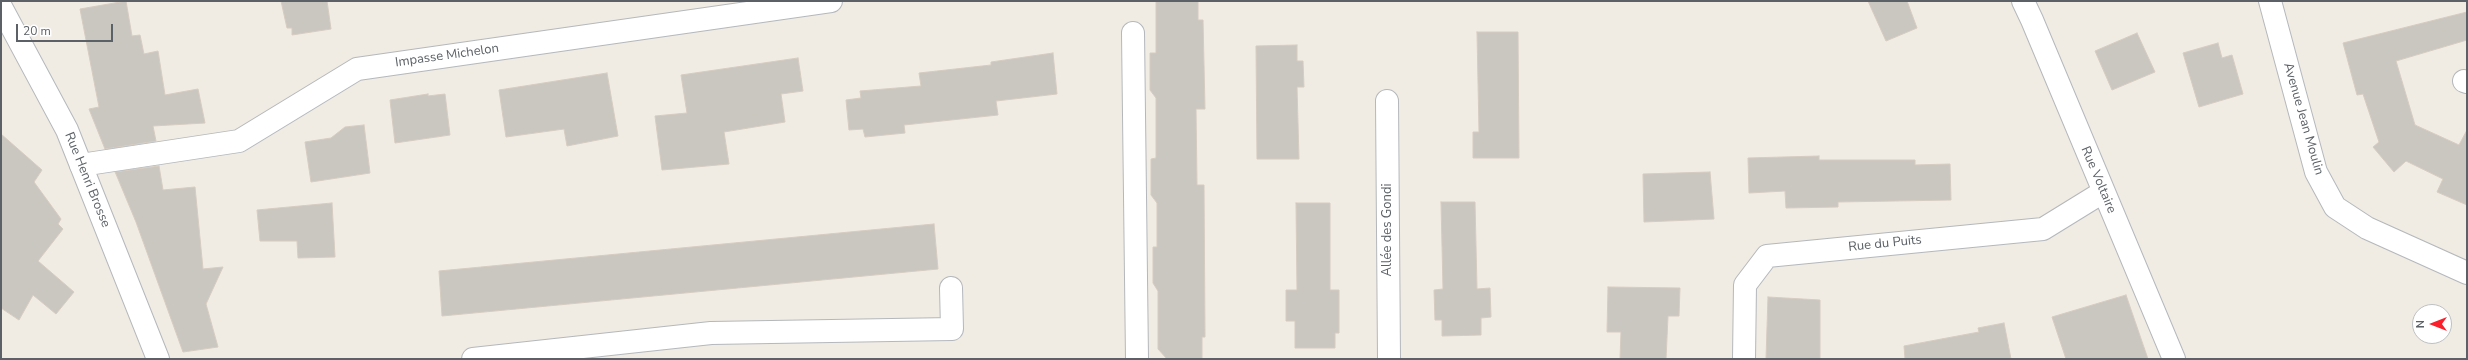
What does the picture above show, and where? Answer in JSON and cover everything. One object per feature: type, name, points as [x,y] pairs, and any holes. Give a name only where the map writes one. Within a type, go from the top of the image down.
[{"type":"street","name":"Impasse Michelon","points":[[81,165],[239,141],[357,69],[831,1]]},
{"type":"street","name":"Rue Voltaire","points":[[2022,1],[2032,20],[2174,359]]},
{"type":"street","name":"Avenue Jean Moulin","points":[[2270,1],[2316,172],[2335,207],[2367,228],[2467,273]]},
{"type":"street","name":"Rue Henri Brosse","points":[[1,7],[67,130],[158,359]]},
{"type":"street","points":[[1133,32],[1137,359]]},
{"type":"street","name":"Allée des Gondi","points":[[1387,101],[1388,359]]},
{"type":"street","name":"Rue du Puits","points":[[1744,359],[1745,285],[1767,256],[2043,229],[2104,192]]},
{"type":"street","points":[[474,359],[711,333],[952,329],[951,288]]},
{"type":"building","points":[[126,1],[132,36],[140,35],[144,54],[158,51],[165,95],[198,89],[205,123],[153,126],[156,141],[105,149],[89,109],[99,107],[80,9]]},
{"type":"building","points":[[281,1],[327,1],[331,29],[292,35],[292,28],[287,28]]},
{"type":"building","points":[[1156,1],[1198,1],[1198,20],[1203,20],[1205,109],[1196,109],[1197,185],[1204,185],[1205,337],[1202,337],[1202,359],[1167,359],[1158,349],[1158,291],[1153,283],[1153,247],[1157,247],[1157,203],[1151,195],[1151,159],[1156,158],[1156,98],[1150,90],[1150,53],[1156,53]]},
{"type":"building","points":[[1868,1],[1907,1],[1917,28],[1886,41]]},
{"type":"building","points":[[2467,12],[2467,40],[2396,61],[2415,125],[2459,145],[2467,130],[2467,205],[2437,192],[2443,179],[2406,161],[2394,172],[2373,147],[2379,142],[2363,94],[2357,95],[2343,43]]},
{"type":"building","points":[[1477,32],[1518,32],[1519,158],[1473,158],[1473,132],[1479,132]]},
{"type":"building","points":[[2137,33],[2155,72],[2112,90],[2095,51]]},
{"type":"building","points":[[2218,43],[2222,58],[2232,55],[2243,94],[2199,107],[2183,53]]},
{"type":"building","points":[[1297,45],[1297,61],[1303,61],[1304,87],[1297,87],[1299,159],[1257,159],[1256,46]]},
{"type":"building","points":[[1053,53],[1057,94],[996,101],[998,115],[904,125],[905,133],[865,137],[863,129],[849,130],[846,100],[861,98],[860,91],[921,86],[919,73],[991,65],[991,62]]},
{"type":"building","points":[[798,58],[803,91],[781,94],[785,122],[724,132],[729,164],[662,170],[655,116],[687,113],[681,75]]},
{"type":"building","points":[[607,73],[618,136],[567,146],[564,129],[506,137],[499,90]]},
{"type":"building","points":[[428,94],[428,96],[445,94],[450,135],[395,143],[390,100]]},
{"type":"building","points":[[364,125],[370,173],[311,182],[305,142],[331,138],[345,127]]},
{"type":"building","points":[[1,134],[42,170],[34,182],[61,219],[58,224],[63,229],[38,261],[74,292],[56,314],[33,295],[19,320],[1,308]]},
{"type":"building","points":[[1819,156],[1819,160],[1915,160],[1915,165],[1950,164],[1951,200],[1838,202],[1838,207],[1786,208],[1785,191],[1749,193],[1748,158]]},
{"type":"building","points":[[159,166],[163,190],[195,187],[203,269],[223,267],[206,304],[218,347],[183,352],[136,222],[115,172]]},
{"type":"building","points":[[1710,172],[1714,219],[1644,222],[1643,174]]},
{"type":"building","points":[[1441,202],[1475,202],[1477,289],[1490,288],[1491,317],[1481,318],[1481,335],[1442,336],[1442,320],[1435,320],[1434,290],[1443,289]]},
{"type":"building","points":[[332,203],[335,257],[298,258],[297,241],[260,241],[257,210]]},
{"type":"building","points":[[1296,203],[1330,203],[1330,290],[1339,290],[1339,333],[1335,333],[1335,348],[1295,348],[1295,321],[1286,321],[1286,290],[1297,290]]},
{"type":"building","points":[[934,224],[938,269],[442,316],[439,271]]},
{"type":"building","points":[[1608,287],[1680,288],[1679,316],[1668,316],[1666,359],[1620,359],[1621,332],[1607,332]]},
{"type":"building","points":[[2126,295],[2148,359],[2066,359],[2052,317]]},
{"type":"building","points":[[1768,297],[1820,300],[1820,359],[1766,359]]},
{"type":"building","points":[[2004,323],[2011,359],[1905,359],[1904,346],[1979,332],[1978,328]]}]
